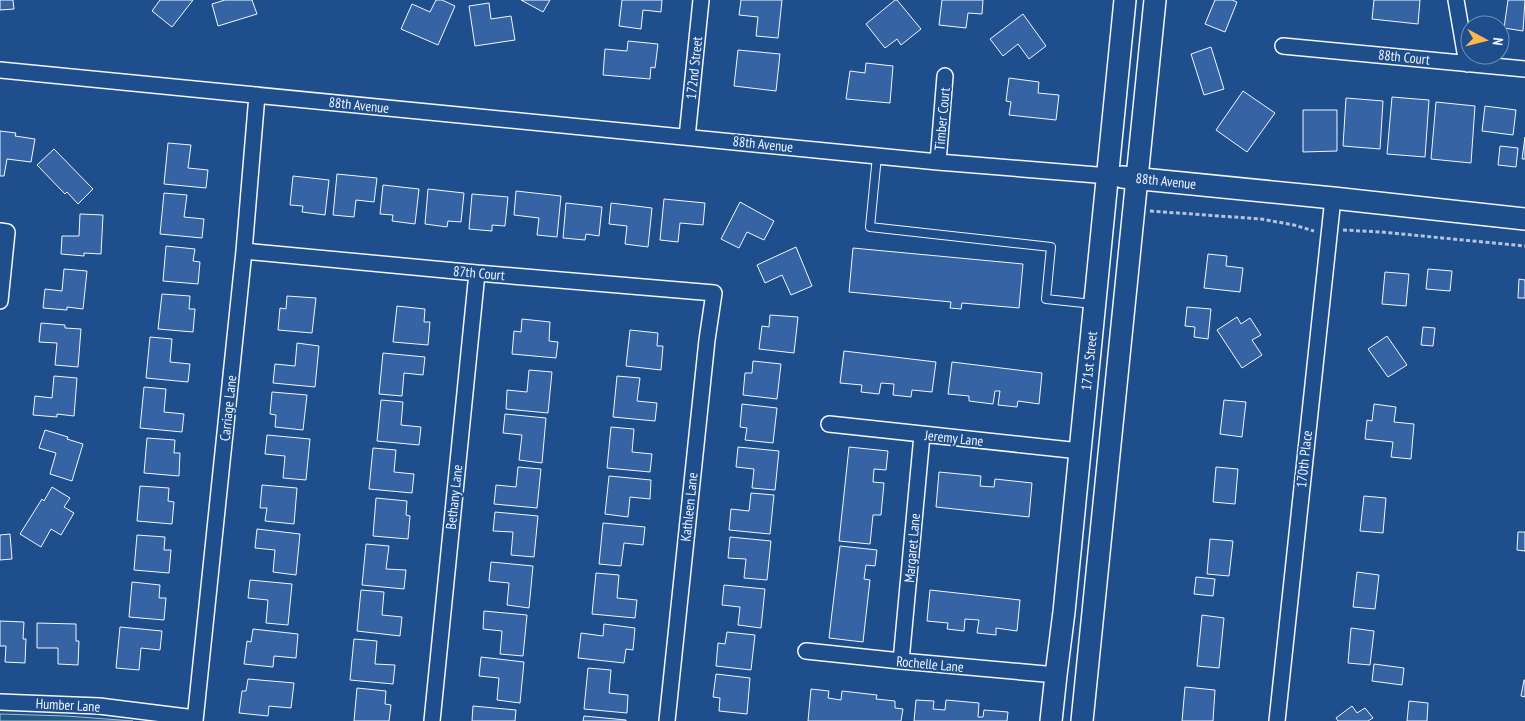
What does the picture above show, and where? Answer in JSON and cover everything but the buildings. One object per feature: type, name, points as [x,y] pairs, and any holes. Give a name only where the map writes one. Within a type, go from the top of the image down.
[{"type":"street","name":"172nd Street","points":[[687,137],[700,0]]},
{"type":"street","name":"171st Street","points":[[1051,721],[1109,176],[1125,0]]},
{"type":"street","points":[[1082,721],[1155,0]]},
{"type":"street","points":[[1456,0],[1460,23]]},
{"type":"street","name":"88th Court","points":[[1283,46],[1460,63]]},
{"type":"street","name":"88th Court","points":[[1479,65],[1525,69]]},
{"type":"street","name":"88th Avenue","points":[[0,70],[938,162],[1109,176],[1525,219]]},
{"type":"street","name":"Timber Court","points":[[938,162],[946,76]]},
{"type":"street","name":"Carriage Lane","points":[[195,719],[244,251],[257,95]]},
{"type":"street","name":"170th Place","points":[[1277,721],[1333,198]]},
{"type":"street","points":[[0,301],[3,232]]},
{"type":"street","name":"87th Court","points":[[244,251],[477,273],[714,292]]},
{"type":"street","name":"Bethany Lane","points":[[432,721],[477,273]]},
{"type":"street","name":"Kathleen Lane","points":[[667,721],[707,340],[714,292]]},
{"type":"street","name":"Jeremy Lane","points":[[829,424],[1080,451]]},
{"type":"street","name":"Margaret Lane","points":[[902,662],[922,434]]},
{"type":"street","name":"Rochelle Lane","points":[[806,651],[902,662],[1056,675]]},
{"type":"street","name":"Humber Lane","points":[[0,702],[99,706],[195,719]]},
{"type":"lane","points":[[877,156],[870,227],[1051,247],[1046,299],[1095,304]]},
{"type":"shaded area","points":[[0,714],[66,716],[133,721],[0,721]]}]
